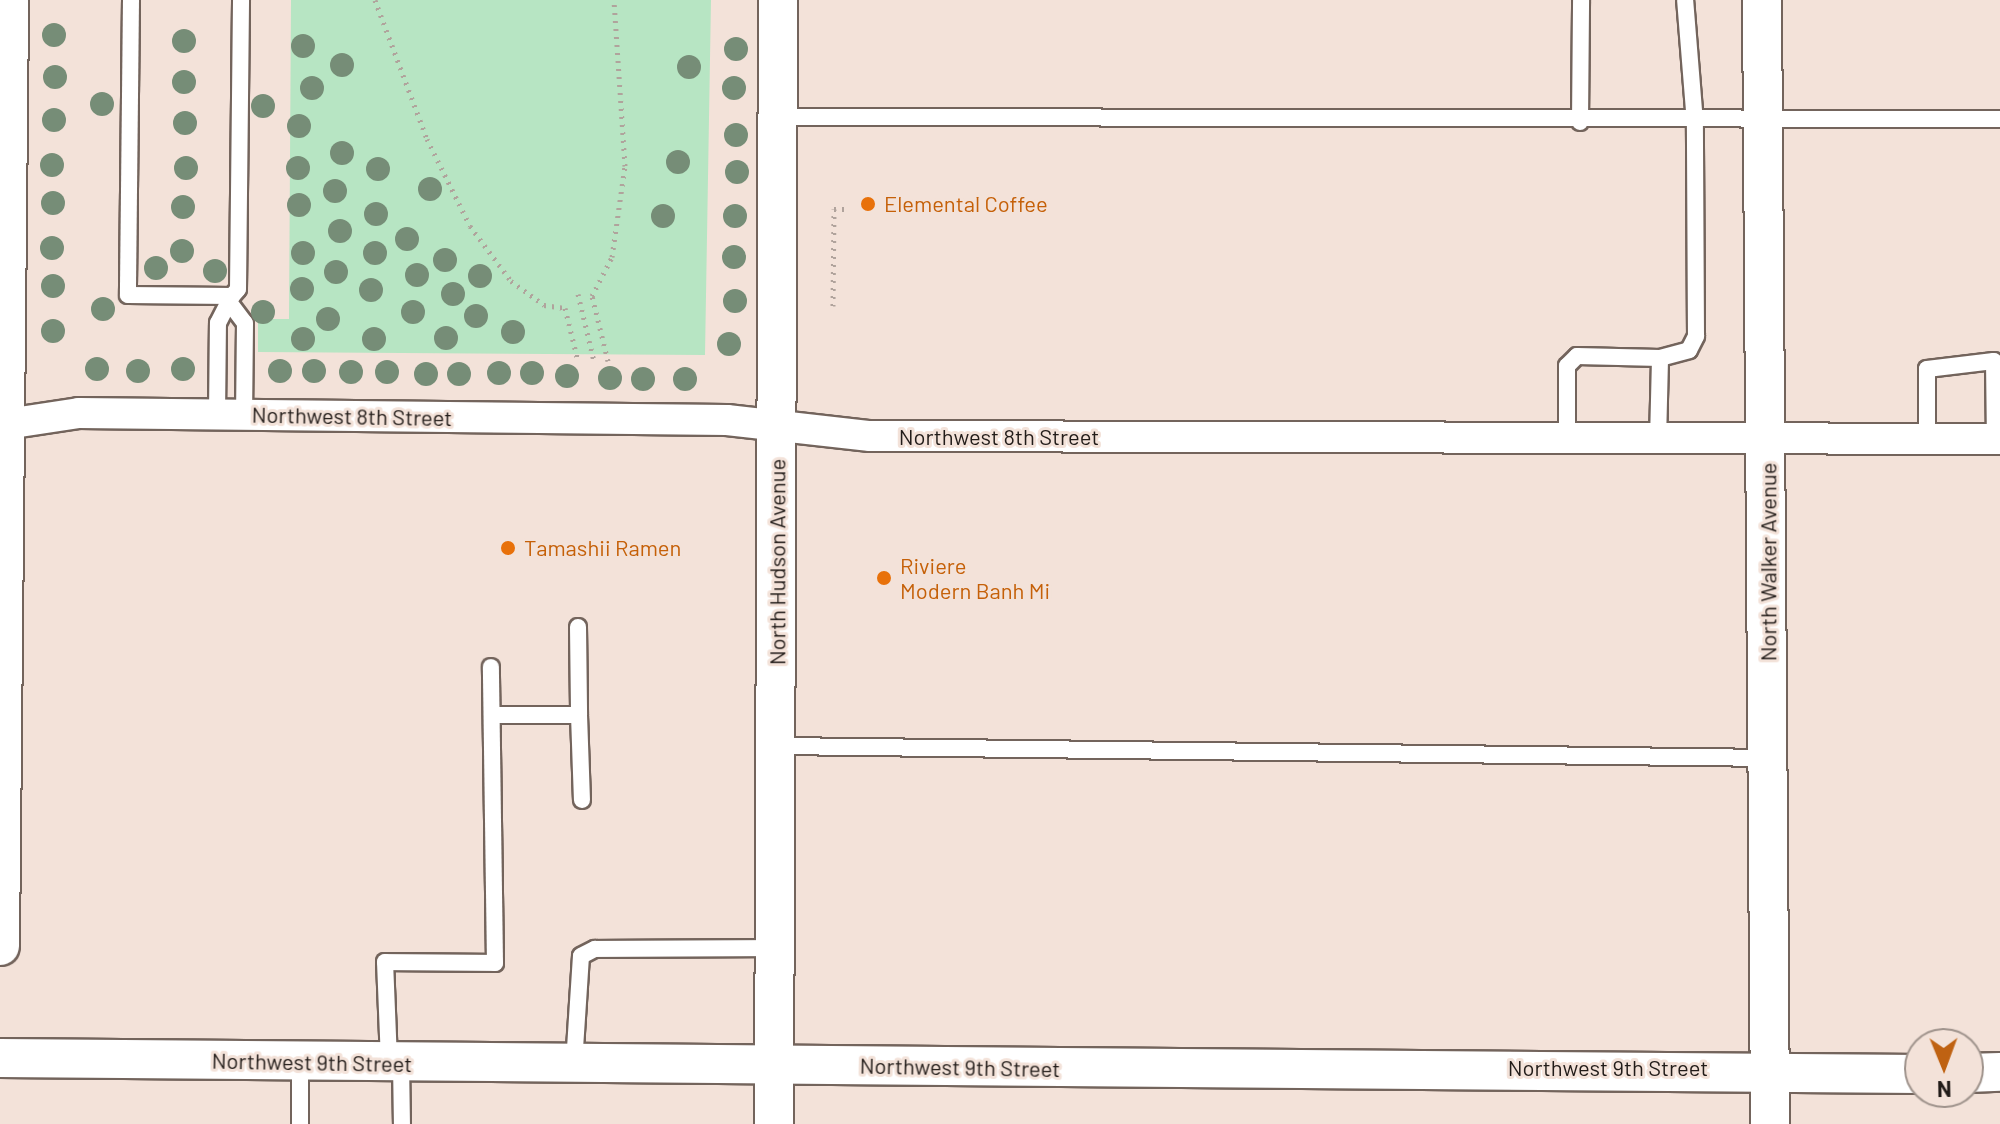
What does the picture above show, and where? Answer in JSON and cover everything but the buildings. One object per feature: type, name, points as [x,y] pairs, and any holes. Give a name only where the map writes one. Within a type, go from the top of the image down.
[{"type":"street","points":[[0,946],[3,279],[9,0]]},
{"type":"street","name":"North Hudson Avenue","points":[[774,1124],[778,0]]},
{"type":"street","name":"North Walker Avenue","points":[[1762,0],[1768,443],[1770,1124]]},
{"type":"street","name":"Northwest 8th Street","points":[[2,425],[79,413],[727,420],[855,436],[1768,443],[1997,439]]},
{"type":"street","name":"Northwest 9th Street","points":[[0,1058],[1904,1074]]},
{"type":"lane","points":[[131,0],[128,295],[232,301]]},
{"type":"lane","points":[[231,415],[218,323],[232,301],[241,0]]},
{"type":"lane","points":[[1580,122],[1581,0]]},
{"type":"lane","points":[[1567,441],[1567,366],[1577,356],[1660,358],[1689,350],[1696,336],[1695,123],[1685,0]]},
{"type":"lane","points":[[776,117],[1695,123],[2000,119]]},
{"type":"lane","points":[[231,415],[245,323],[232,301]]},
{"type":"lane","points":[[1658,441],[1660,358]]},
{"type":"lane","points":[[1927,440],[1927,369],[1997,361],[1997,439]]},
{"type":"lane","points":[[578,627],[582,800]]},
{"type":"lane","points":[[402,1124],[385,962],[495,963],[491,667]]},
{"type":"lane","points":[[492,715],[579,715]]},
{"type":"lane","points":[[777,746],[1768,758]]},
{"type":"lane","points":[[574,1064],[581,956],[595,949],[776,948]]},
{"type":"lane","points":[[300,1062],[300,1124]]},
{"type":"path","points":[[375,0],[427,139],[470,226],[511,281],[544,305],[565,308],[578,361]]},
{"type":"path","points":[[608,361],[592,296],[612,257],[625,166],[614,0]]},
{"type":"path","points":[[833,306],[834,209],[846,209]]},
{"type":"path","points":[[578,294],[594,361]]},
{"type":"green space","points":[[291,0],[711,0],[705,355],[258,352],[258,319],[289,319]]},
{"type":"place","name":"Elemental Coffee","points":[[868,204]]},
{"type":"place","name":"Tamashii Ramen","points":[[508,548]]},
{"type":"place","name":"Riviere Modern Banh Mi","points":[[884,578]]}]
